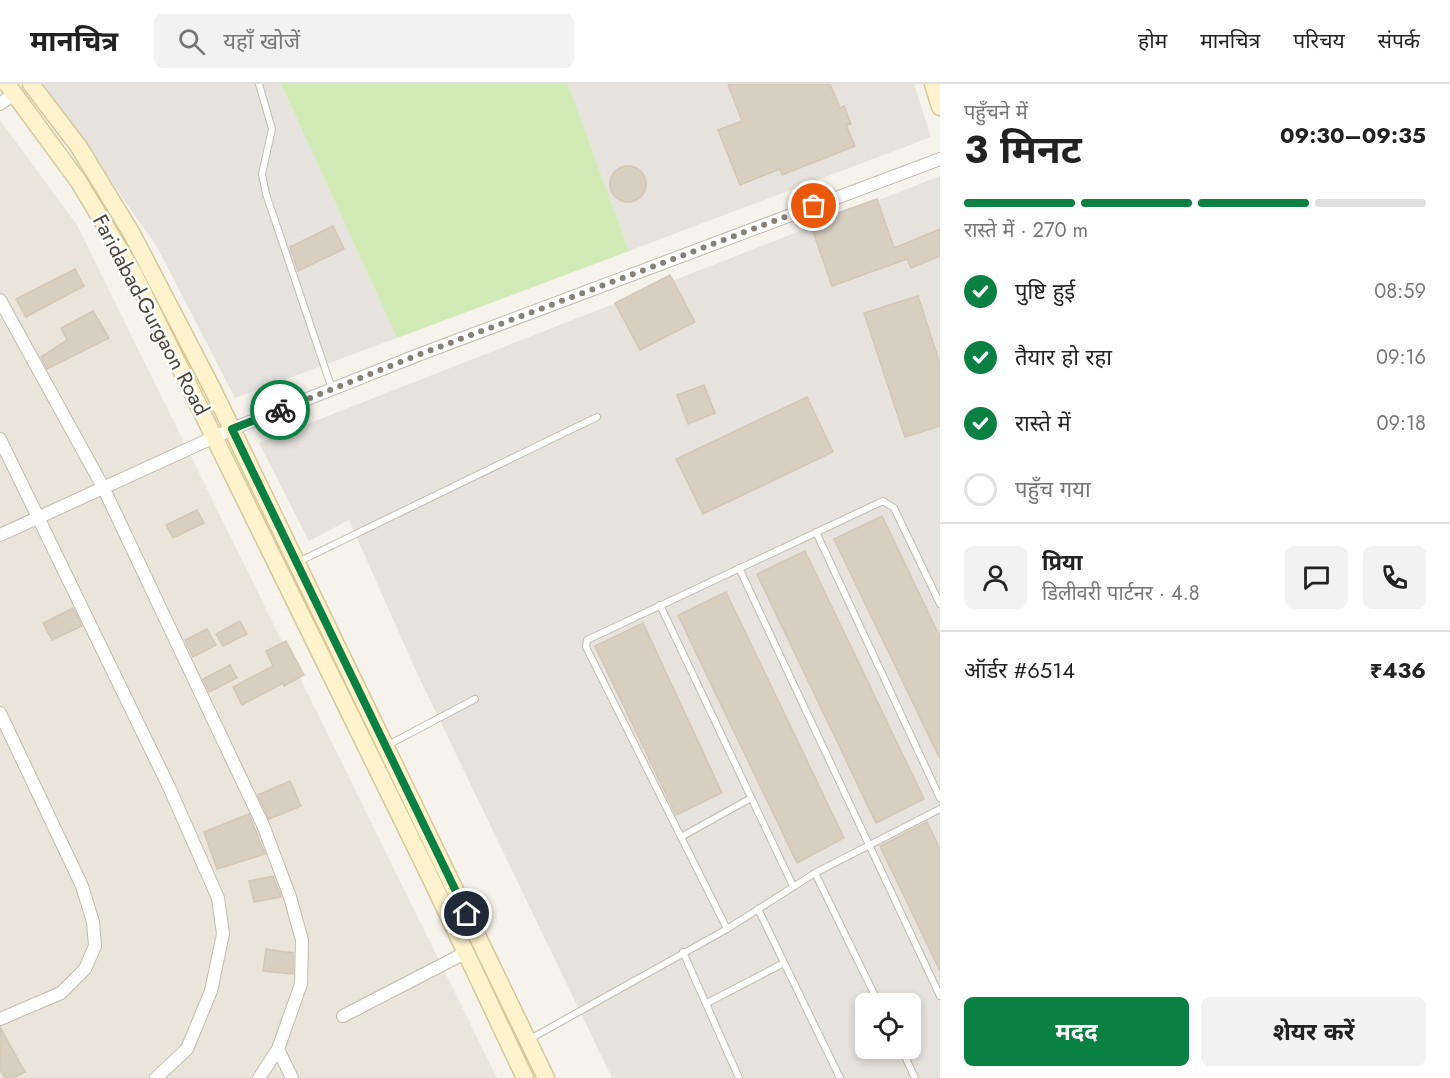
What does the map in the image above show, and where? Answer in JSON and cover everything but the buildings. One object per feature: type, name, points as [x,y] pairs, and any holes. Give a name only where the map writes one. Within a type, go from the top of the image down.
[{"type":"main road","name":"Faridabad-Gurgaon Road","points":[[32,84],[79,147],[132,234],[232,429],[546,1078]]},
{"type":"main road","points":[[933,84],[940,107]]},
{"type":"main road","name":"Faridabad-Gurgaon Road","points":[[11,88],[79,182],[134,272],[525,1078]]},
{"type":"street","points":[[0,104],[11,88]]},
{"type":"street","points":[[0,535],[232,429],[332,389],[940,159]]},
{"type":"street","points":[[0,300],[103,487],[263,825],[290,897],[302,940],[301,984],[278,1049],[259,1078]]},
{"type":"street","points":[[0,439],[170,787],[218,898],[223,934],[212,991],[187,1049],[156,1078]]},
{"type":"street","points":[[0,713],[82,886],[93,922],[94,946],[86,969],[68,987],[45,1002],[0,1019]]},
{"type":"street","points":[[343,1016],[465,952]]},
{"type":"street","points":[[278,1049],[292,1078]]},
{"type":"lane","points":[[259,84],[272,129],[262,174],[266,194],[332,389]]},
{"type":"lane","points":[[296,562],[597,417]]},
{"type":"lane","points":[[727,929],[586,647],[587,640],[883,501],[892,504],[940,604]]},
{"type":"lane","points":[[816,532],[940,798]]},
{"type":"lane","points":[[739,568],[940,996]]},
{"type":"lane","points":[[660,605],[793,886]]},
{"type":"lane","points":[[386,747],[475,699]]},
{"type":"lane","points":[[681,837],[751,798]]},
{"type":"lane","points":[[528,1040],[727,929],[815,873],[869,843],[940,810]]},
{"type":"lane","points":[[815,873],[874,993]]},
{"type":"lane","points":[[758,909],[840,1078]]},
{"type":"lane","points":[[683,952],[739,1078]]},
{"type":"lane","points":[[707,1002],[784,963]]},
{"type":"lane","points":[[906,1059],[915,1078]]},
{"type":"shaded area","points":[[43,84],[281,84],[397,338],[235,398],[157,247]]},
{"type":"shaded area","points":[[568,84],[914,84],[931,137],[629,251]]},
{"type":"shaded area","points":[[0,120],[77,225],[497,1078],[0,1078]]},
{"type":"shaded area","points":[[940,176],[940,1078],[612,1078],[416,671],[349,520],[309,541],[259,443]]},
{"type":"green space","points":[[281,84],[568,84],[629,251],[397,338]]},
{"type":"way so far","points":[[280,410],[418,355],[814,206]]},
{"type":"route","points":[[280,410],[232,429],[467,914]]}]
